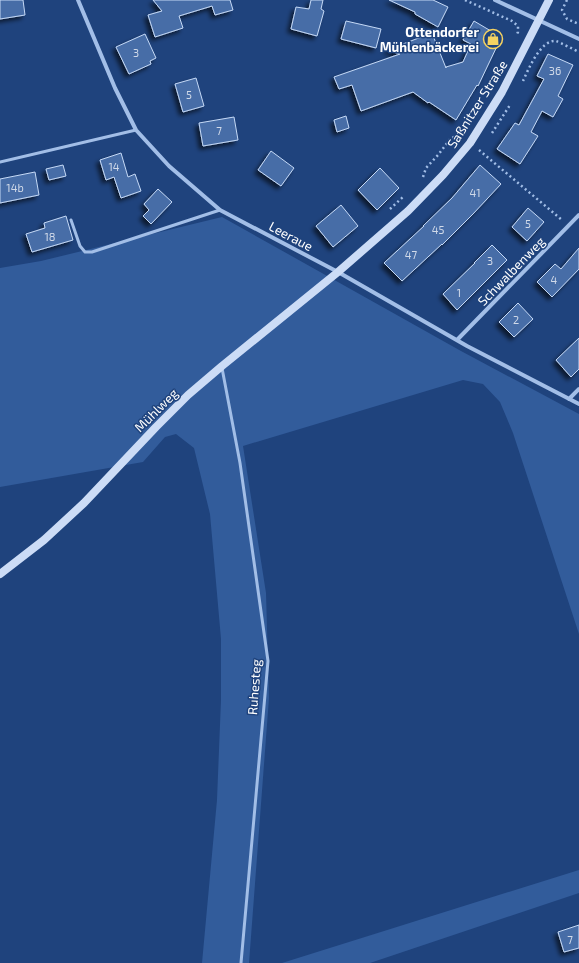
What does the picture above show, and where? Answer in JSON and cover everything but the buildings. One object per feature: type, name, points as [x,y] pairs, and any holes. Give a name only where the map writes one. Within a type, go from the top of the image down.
[{"type":"street","name":"Leeraue","points":[[78,0],[115,88],[136,130],[169,166],[220,210],[338,272],[457,340],[579,404]]},
{"type":"street","points":[[495,0],[579,39]]},
{"type":"street","name":"Saßnitzer Straße","points":[[338,272],[408,211],[443,175],[470,143],[502,92],[549,0]]},
{"type":"street","name":"Schwalbenweg","points":[[457,340],[579,216]]},
{"type":"street","name":"Mühlweg","points":[[0,574],[44,540],[84,503],[188,395],[338,272]]},
{"type":"street","points":[[569,399],[579,389]]},
{"type":"lane","points":[[0,162],[136,130]]},
{"type":"lane","points":[[71,220],[80,246],[84,252],[92,252],[220,210]]},
{"type":"lane","name":"Ruhesteg","points":[[222,366],[240,463],[268,661],[241,963]]},
{"type":"path","points":[[466,0],[512,21],[518,26],[518,32],[515,39]]},
{"type":"path","points":[[567,0],[562,10],[567,18],[579,24]]},
{"type":"path","points":[[549,42],[556,41],[579,52]]},
{"type":"path","points":[[423,178],[426,168],[451,138],[461,135],[465,129]]},
{"type":"path","points":[[470,143],[569,226]]},
{"type":"path","points":[[386,212],[405,195]]},
{"type":"shaded area","points":[[222,217],[461,351],[579,414],[579,634],[513,433],[500,402],[483,384],[463,380],[243,446],[266,593],[269,698],[249,963],[202,963],[217,800],[221,700],[221,639],[210,514],[194,448],[176,434],[165,437],[143,462],[0,487],[0,268],[41,261]]},
{"type":"shaded area","points":[[579,870],[579,893],[370,963],[282,963]]},
{"type":"place","name":"Ottendorfer Mühlenbäckerei","points":[[493,39]]}]
